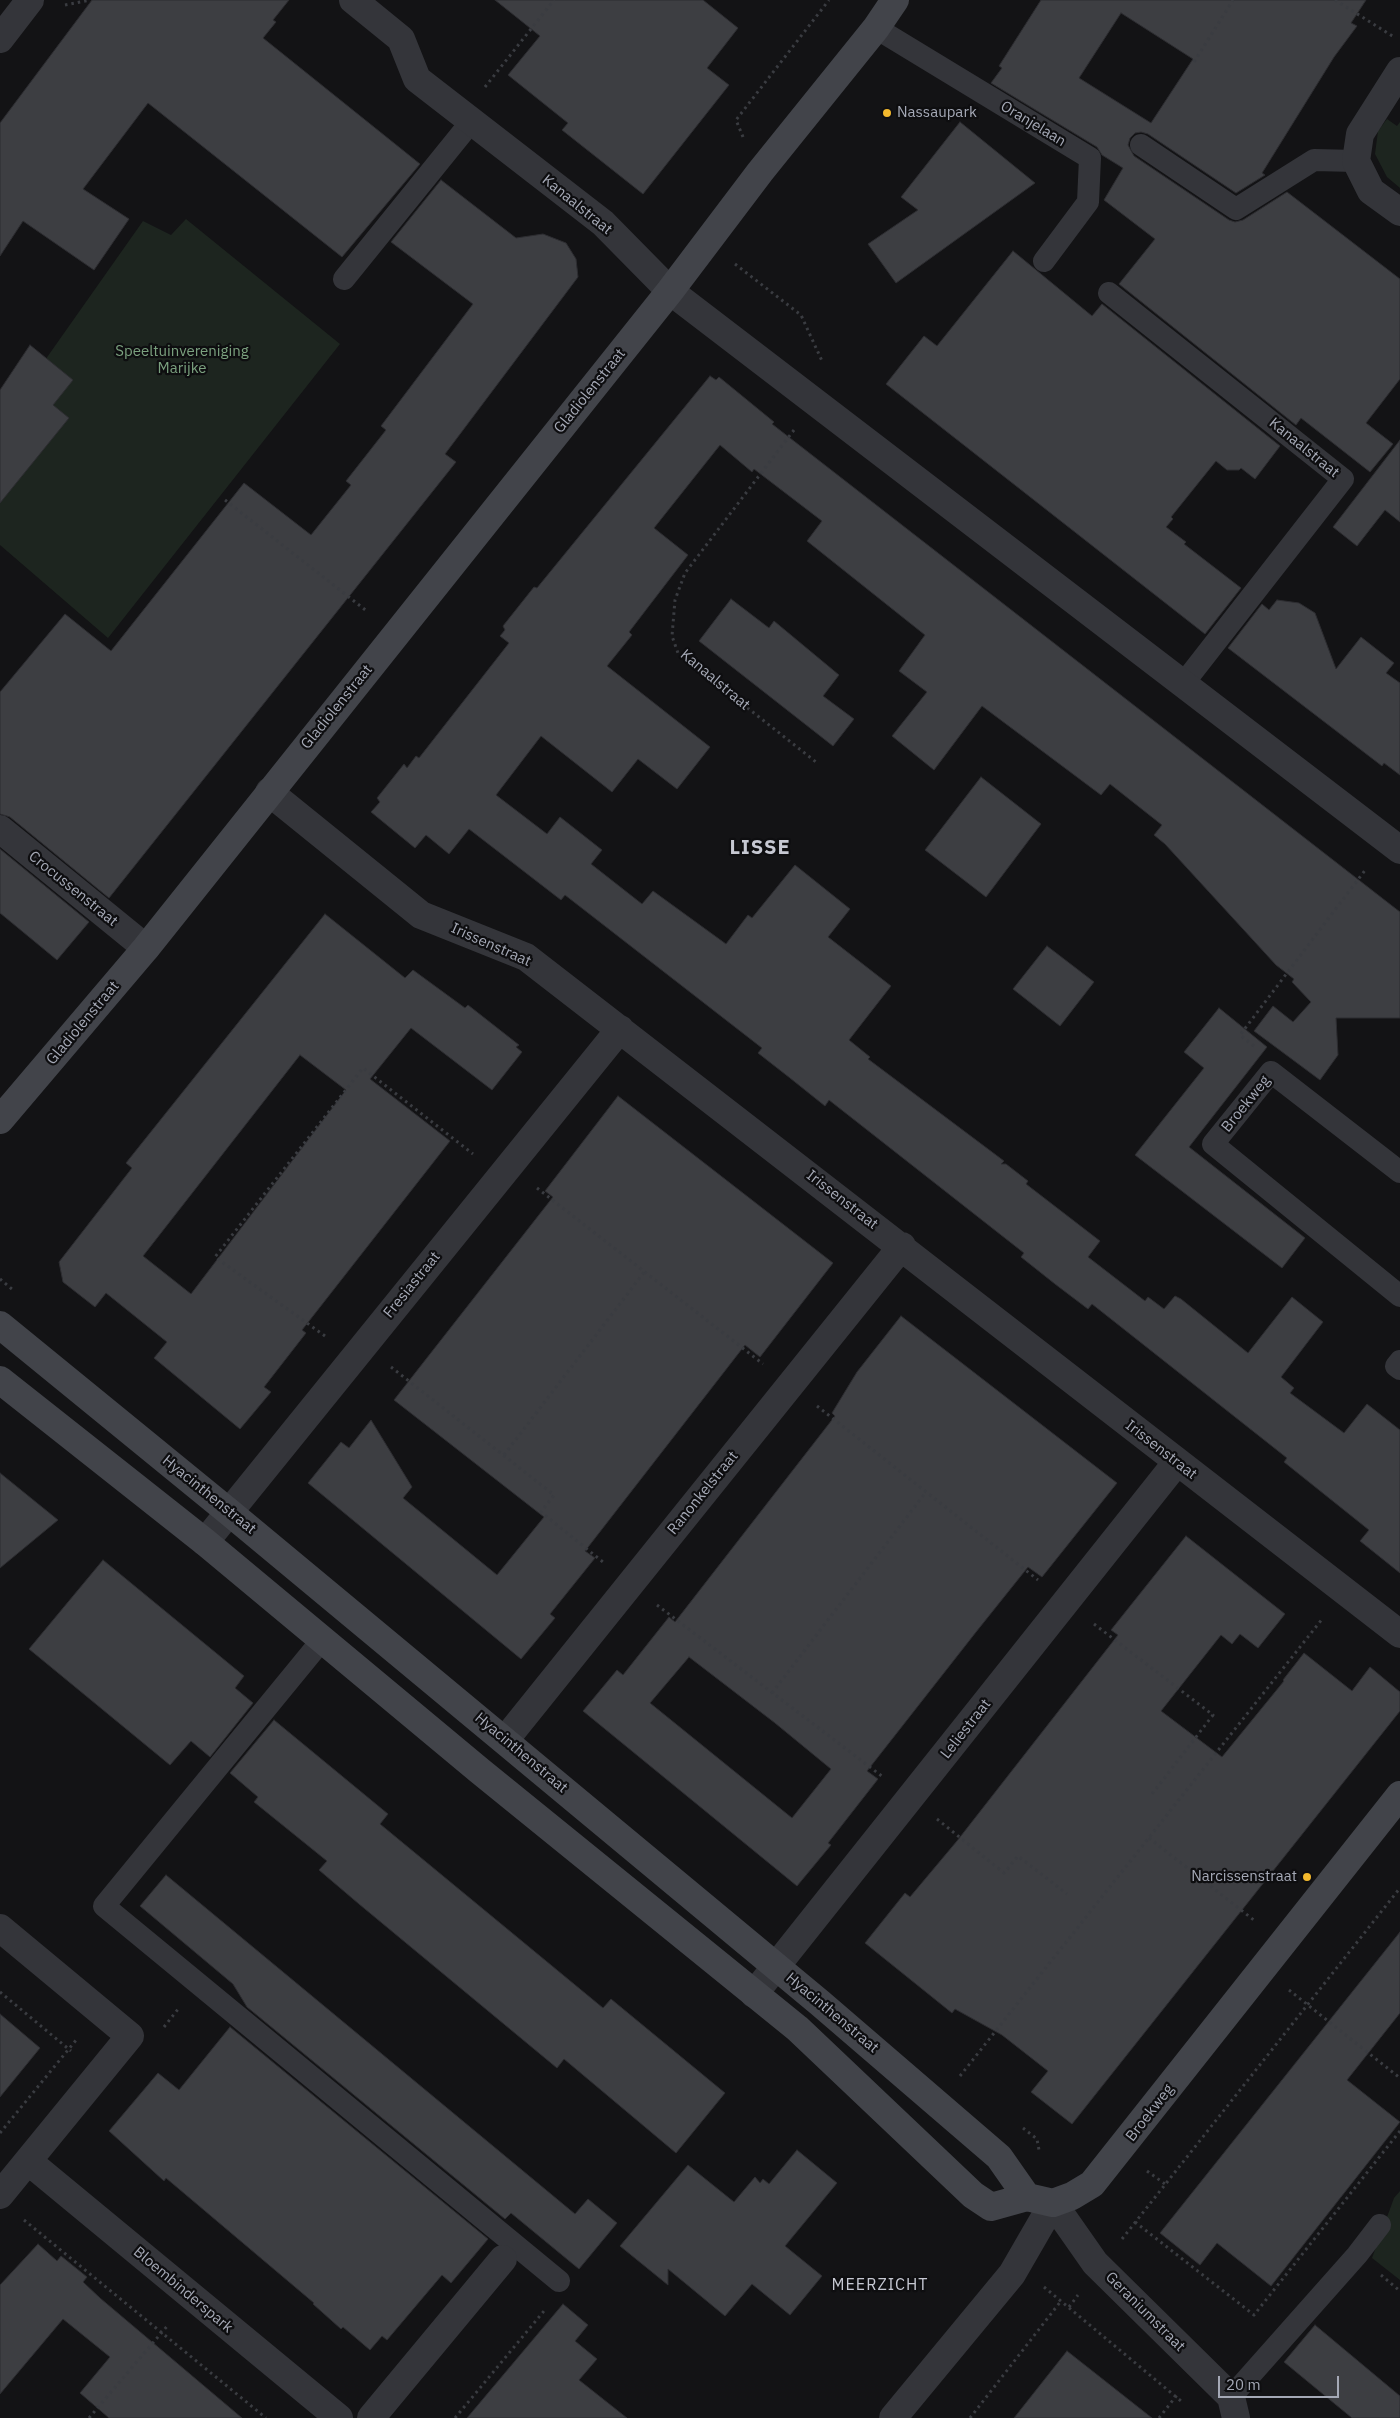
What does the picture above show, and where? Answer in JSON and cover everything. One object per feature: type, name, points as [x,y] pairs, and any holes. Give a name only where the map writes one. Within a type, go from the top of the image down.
[{"type":"main road","points":[[670,291],[760,172],[876,28],[895,0]]},
{"type":"main road","name":"Gladiolenstraat","points":[[0,1120],[146,948],[670,291]]},
{"type":"main road","name":"Hyacinthenstraat","points":[[0,1325],[505,1740],[777,1967],[999,2157],[1040,2200]]},
{"type":"main road","points":[[0,1380],[205,1542],[322,1640],[797,2028],[973,2195],[991,2207],[1040,2200]]},
{"type":"main road","name":"Broekweg","points":[[1040,2200],[1072,2196],[1092,2184],[1400,1795]]},
{"type":"street","points":[[0,39],[30,0]]},
{"type":"street","name":"Kanaalstraat","points":[[353,0],[401,39],[417,79],[603,223],[670,291],[814,404],[1394,845]]},
{"type":"street","points":[[1400,71],[1360,134],[1356,161],[1371,191],[1400,212]]},
{"type":"street","name":"Irissenstraat","points":[[269,792],[421,915],[526,957],[902,1246],[1400,1634]]},
{"type":"street","name":"Crocussenstraat","points":[[0,829],[146,948]]},
{"type":"street","name":"Fresiastraat","points":[[205,1542],[620,1029]]},
{"type":"street","name":"Ranonkelstraat","points":[[505,1740],[902,1246]]},
{"type":"street","name":"Leliestraat","points":[[754,1994],[911,1799],[1177,1462]]},
{"type":"street","points":[[0,1928],[130,2036],[0,2195]]},
{"type":"street","name":"Bloembinderspark","points":[[28,2161],[339,2418]]},
{"type":"street","points":[[893,2418],[1012,2274],[1040,2200]]},
{"type":"street","name":"Geraniumstraat","points":[[1040,2200],[1100,2267],[1233,2407]]},
{"type":"street","points":[[371,2418],[503,2259]]},
{"type":"lane","name":"Oranjelaan","points":[[876,28],[1090,158],[1088,202],[1044,261]]},
{"type":"lane","points":[[344,279],[467,118]]},
{"type":"lane","points":[[1141,145],[1236,209],[1314,160],[1356,161]]},
{"type":"lane","name":"Kanaalstraat","points":[[1109,293],[1343,479],[1183,684]]},
{"type":"lane","name":"Broekweg","points":[[1400,1172],[1271,1072],[1213,1144],[1400,1296]]},
{"type":"lane","points":[[1400,1361],[1396,1366],[1400,1369]]},
{"type":"lane","points":[[322,1640],[104,1906],[559,2281]]},
{"type":"lane","points":[[1233,2407],[1380,2225]]},
{"type":"path","points":[[467,118],[554,0]]},
{"type":"path","points":[[760,172],[736,120],[829,0]]},
{"type":"path","points":[[1194,62],[1233,0]]},
{"type":"path","points":[[1335,0],[1400,41]]},
{"type":"path","points":[[706,242],[801,315],[824,366]]},
{"type":"path","name":"Kanaalstraat","points":[[814,404],[685,573],[675,600],[672,636],[678,653],[816,762]]},
{"type":"path","points":[[224,500],[396,634]]},
{"type":"path","points":[[1271,1072],[1266,1055],[1240,1035],[1394,845]]},
{"type":"path","points":[[1067,1894],[1018,1856],[1004,1873],[911,1799],[630,1584],[541,1512],[554,1495],[504,1455],[358,1351],[215,1256],[363,1068],[644,1271],[1212,1715],[1152,1794]]},
{"type":"path","points":[[504,1455],[644,1271]]},
{"type":"path","points":[[772,1692],[926,1492]]},
{"type":"path","points":[[960,2076],[1344,1592]]},
{"type":"path","points":[[1149,1838],[1283,1944]]},
{"type":"path","points":[[1182,2402],[1069,2307],[1400,1888]]},
{"type":"path","points":[[1264,1969],[1400,2078]]},
{"type":"path","points":[[0,1992],[99,2074]]},
{"type":"path","points":[[130,2036],[157,2035],[184,2002]]},
{"type":"path","points":[[0,2133],[100,2011]]},
{"type":"path","points":[[1135,2222],[1254,2315],[1400,2131]]},
{"type":"path","points":[[23,2219],[266,2418]]},
{"type":"path","points":[[89,2418],[192,2296]]},
{"type":"path","points":[[970,2418],[1061,2301]]},
{"type":"path","points":[[455,2418],[547,2307]]},
{"type":"green space","points":[[1387,119],[1397,126],[1400,122],[1400,188],[1387,177],[1375,154],[1378,131]]},
{"type":"green space","name":"Speeltuinvereniging Marijke","points":[[186,219],[340,344],[108,638],[0,545],[0,424],[143,221],[171,235]]},
{"type":"green space","points":[[1400,2191],[1400,2280],[1372,2258],[1394,2198]]},
{"type":"building","points":[[92,0],[289,0],[273,20],[276,22],[263,38],[420,164],[342,257],[148,103],[83,189],[129,219],[94,270],[23,221],[0,256],[0,123]]},
{"type":"building","points":[[495,0],[703,0],[738,28],[707,68],[729,85],[643,194],[562,130],[568,123],[508,75],[540,36]]},
{"type":"building","points":[[1041,0],[1366,0],[1351,23],[1357,26],[1334,57],[1262,173],[1265,175],[1236,193],[1148,134],[1135,133],[1130,138],[1128,145],[1134,156],[1229,220],[1235,222],[1243,220],[1287,192],[1400,279],[1400,379],[1366,423],[1393,444],[1370,472],[1301,418],[1296,425],[1119,284],[1155,239],[1104,200],[1123,168],[1102,155],[1097,147],[991,83],[1002,68],[999,66]],"holes":[[[1121,13],[1193,59],[1151,123],[1079,78]]]},
{"type":"building","points":[[960,122],[1035,183],[896,283],[868,244],[918,210],[901,197]]},
{"type":"building","points":[[441,180],[516,238],[543,234],[566,243],[576,259],[578,277],[445,454],[456,462],[109,898],[10,817],[0,814],[0,692],[65,614],[111,651],[244,483],[311,535],[351,485],[346,481],[386,430],[381,426],[473,304],[391,242]]},
{"type":"building","points":[[1013,251],[1092,316],[1102,304],[1280,446],[1255,479],[1241,468],[1239,470],[1227,470],[1216,461],[1171,517],[1173,519],[1166,527],[1186,542],[1184,544],[1241,588],[1205,634],[886,384],[924,336],[937,346]]},
{"type":"building","points":[[30,345],[73,380],[53,405],[69,418],[0,503],[0,390]]},
{"type":"building","points":[[710,376],[716,380],[719,377],[774,422],[772,424],[1400,912],[1400,1018],[1336,1018],[1338,1055],[1320,1080],[1254,1031],[1273,1006],[1293,1022],[1311,1002],[1292,982],[1294,979],[1276,965],[1165,844],[1154,835],[1162,825],[1110,784],[1101,795],[982,706],[934,770],[892,736],[927,692],[899,671],[925,635],[807,541],[822,521],[754,469],[752,472],[720,445],[654,528],[688,555],[629,632],[632,635],[607,666],[710,747],[677,789],[638,759],[612,792],[541,736],[496,795],[547,834],[560,817],[602,850],[591,864],[642,904],[653,891],[726,944],[748,915],[752,918],[795,865],[850,909],[828,937],[891,986],[849,1040],[870,1057],[868,1059],[1004,1161],[1001,1164],[1006,1164],[1028,1181],[1026,1184],[1100,1241],[1088,1257],[1145,1301],[1148,1297],[1164,1309],[1175,1296],[1181,1299],[1248,1353],[1292,1297],[1323,1322],[1281,1377],[1294,1388],[1290,1393],[1344,1433],[1367,1404],[1400,1430],[1400,1573],[1360,1541],[1369,1530],[1284,1462],[1287,1458],[1092,1304],[1088,1309],[1055,1284],[1021,1257],[1024,1253],[829,1100],[825,1106],[758,1053],[762,1048],[565,895],[561,900],[469,829],[449,854],[426,835],[415,848],[371,812],[380,802],[377,798],[404,764],[407,768],[416,756],[419,758],[509,643],[500,636],[505,630],[503,626],[534,587],[537,588]]},
{"type":"building","points":[[1400,440],[1400,522],[1385,510],[1357,546],[1333,527]]},
{"type":"building","points":[[731,599],[769,628],[774,621],[839,675],[823,696],[854,719],[833,746],[699,641]]},
{"type":"building","points":[[1277,600],[1299,603],[1315,613],[1336,669],[1361,637],[1394,663],[1386,673],[1400,683],[1400,775],[1384,763],[1382,766],[1228,648],[1262,604],[1269,610]]},
{"type":"building","points":[[981,777],[1041,824],[986,897],[925,850]]},
{"type":"building","points":[[0,849],[89,922],[57,960],[0,913]]},
{"type":"building","points":[[325,914],[405,978],[413,970],[465,1008],[468,1005],[519,1045],[516,1047],[522,1052],[492,1090],[411,1028],[370,1079],[450,1141],[302,1330],[306,1333],[264,1387],[271,1392],[240,1429],[154,1358],[167,1342],[106,1293],[95,1307],[63,1282],[59,1262],[132,1168],[126,1163]],"holes":[[[300,1055],[346,1090],[191,1294],[143,1256]]]},
{"type":"building","points":[[1047,946],[1094,982],[1060,1026],[1013,989]]},
{"type":"building","points":[[1219,1008],[1267,1047],[1189,1147],[1305,1238],[1282,1268],[1135,1155],[1204,1068],[1184,1052]]},
{"type":"building","points":[[618,1096],[833,1263],[760,1357],[745,1345],[585,1551],[595,1558],[550,1614],[555,1618],[521,1659],[308,1483],[341,1442],[349,1448],[371,1420],[412,1487],[403,1498],[497,1575],[544,1517],[394,1400],[553,1197],[545,1191]]},
{"type":"building","points":[[901,1316],[1117,1483],[1042,1577],[1028,1567],[976,1632],[867,1771],[878,1779],[828,1843],[831,1845],[797,1886],[583,1711],[617,1670],[623,1675],[669,1617],[675,1622],[835,1416],[832,1413],[857,1372]],"holes":[[[689,1657],[831,1769],[792,1818],[650,1703]]]},
{"type":"building","points":[[0,1473],[58,1520],[0,1568]]},
{"type":"building","points":[[1186,1536],[1285,1614],[1258,1648],[1240,1634],[1232,1644],[1221,1635],[1161,1711],[1222,1757],[1284,1681],[1304,1653],[1352,1691],[1370,1667],[1400,1692],[1400,1711],[1072,2124],[1031,2092],[1048,2071],[1002,2035],[955,2009],[952,2013],[865,1943],[905,1893],[910,1897],[957,1841],[1118,1635],[1111,1630]]},
{"type":"building","points":[[103,1560],[244,1676],[235,1688],[253,1703],[210,1757],[191,1741],[170,1765],[29,1649]]},
{"type":"building","points":[[274,1720],[388,1814],[380,1824],[603,2008],[611,1999],[725,2093],[676,2153],[564,2059],[557,2068],[359,1904],[319,1870],[327,1861],[254,1802],[258,1797],[230,1773]]},
{"type":"building","points":[[166,1875],[575,2214],[588,2199],[617,2223],[579,2269],[511,2213],[505,2219],[247,2007],[233,1984],[140,1906]]},
{"type":"building","points":[[1400,1932],[1400,2013],[1347,2080],[1400,2122],[1271,2286],[1217,2243],[1200,2265],[1160,2233]]},
{"type":"building","points":[[0,2014],[40,2048],[0,2097]]},
{"type":"building","points":[[230,2027],[488,2239],[451,2283],[442,2275],[387,2340],[382,2336],[370,2350],[343,2327],[341,2329],[314,2303],[166,2178],[164,2181],[109,2131],[158,2073],[179,2090]]},
{"type":"building","points":[[797,2150],[837,2183],[785,2246],[822,2276],[790,2315],[752,2284],[725,2316],[668,2269],[668,2285],[620,2246],[688,2165],[734,2202],[755,2177],[760,2183],[763,2179],[769,2184]]},
{"type":"building","points":[[38,2244],[57,2261],[61,2256],[87,2277],[83,2282],[100,2298],[242,2418],[109,2418],[80,2393],[110,2357],[63,2319],[0,2394],[0,2285]]},
{"type":"building","points":[[563,2304],[588,2325],[575,2341],[597,2359],[579,2380],[627,2418],[467,2418]]},
{"type":"building","points":[[1315,2325],[1400,2396],[1400,2418],[1352,2418],[1284,2362]]},
{"type":"building","points":[[1067,2351],[1152,2418],[1014,2418]]},
{"type":"place","name":"Nassaupark","points":[[887,113]]},
{"type":"place","name":"Narcissenstraat","points":[[1307,1877]]},
{"type":"district","name":"LISSE","points":[[760,848]]},
{"type":"district","name":"MEERZICHT","points":[[880,2285]]}]
